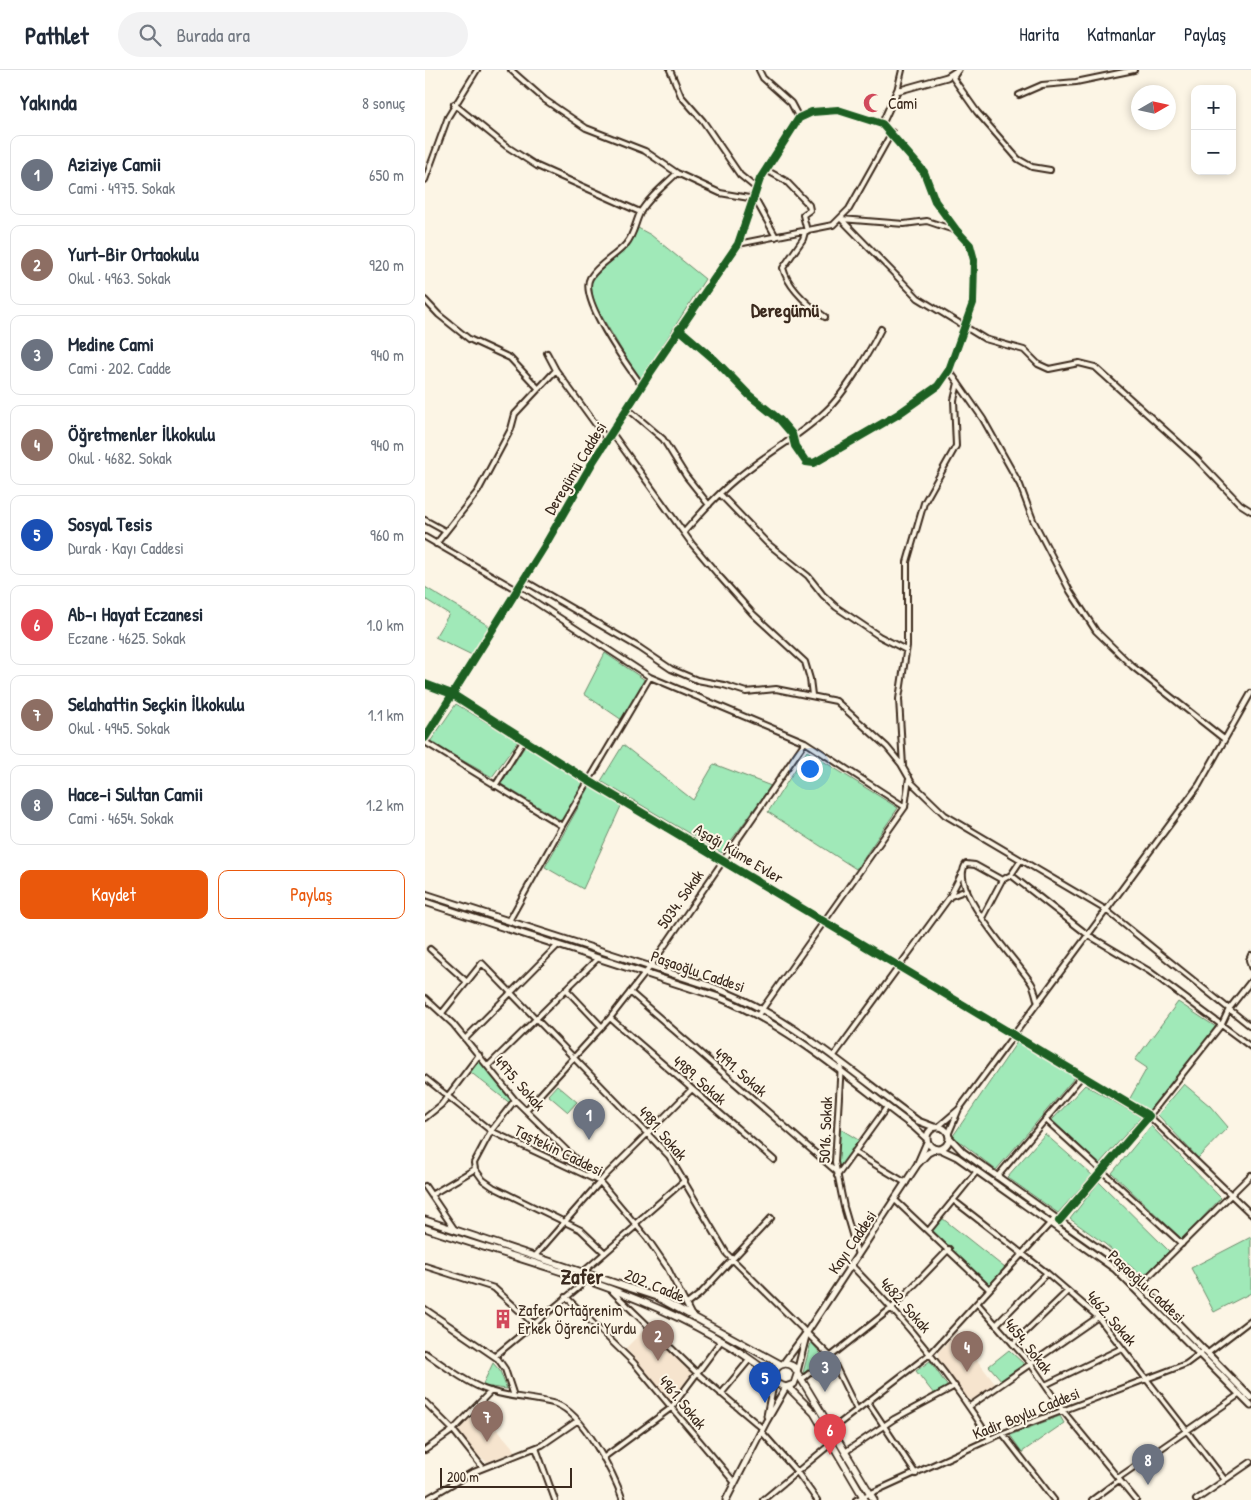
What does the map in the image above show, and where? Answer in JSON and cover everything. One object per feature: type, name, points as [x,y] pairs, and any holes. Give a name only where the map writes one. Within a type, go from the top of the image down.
[{"type":"main road","name":"202. Cadde","points":[[425,1220],[657,1297],[781,1364]]},
{"type":"main road","name":"202. Cadde","points":[[425,1228],[662,1308],[750,1359],[774,1378]]},
{"type":"main road","points":[[865,1499],[835,1441],[832,1429],[793,1366],[781,1364],[775,1370],[774,1378],[779,1386],[787,1387],[808,1405],[835,1441],[845,1452],[872,1497]]},
{"type":"main road","points":[[787,1387],[795,1382],[799,1376]]},
{"type":"street","points":[[425,180],[454,104],[477,70]]},
{"type":"street","points":[[511,70],[545,100],[579,123],[605,136],[624,141],[645,151],[677,173],[720,193],[755,199],[775,237]]},
{"type":"street","points":[[670,70],[681,96],[703,122],[740,175],[757,189]]},
{"type":"street","points":[[679,329],[715,360],[749,395],[780,420],[792,434],[795,446],[806,462],[814,463],[897,415],[938,386],[949,370],[973,303],[974,260],[970,244],[957,231],[935,202],[923,172],[891,132],[883,124],[839,110],[812,112],[799,118],[791,103],[763,78],[759,70]]},
{"type":"street","points":[[883,124],[897,91],[902,70]]},
{"type":"street","points":[[1019,95],[1042,85],[1076,82],[1134,70]]},
{"type":"street","points":[[897,91],[930,83],[957,71]]},
{"type":"street","points":[[957,71],[953,78],[977,112],[1018,159],[1032,167],[1050,170]]},
{"type":"street","points":[[454,104],[506,146],[537,166],[640,212]]},
{"type":"street","name":"Deregümü Caddesi","points":[[425,738],[607,440],[679,329],[738,244],[750,214],[757,189],[766,170],[799,118]]},
{"type":"street","points":[[738,244],[806,232],[833,225],[849,210],[891,132]]},
{"type":"street","points":[[766,170],[785,181],[809,206],[809,210],[803,215],[806,232],[783,268],[793,286],[825,317]]},
{"type":"street","points":[[642,386],[599,318],[587,288],[591,276],[627,244],[634,231],[640,212],[677,173]]},
{"type":"street","points":[[841,219],[904,224],[927,221],[957,231]]},
{"type":"street","points":[[841,219],[918,298],[985,339],[1024,350],[1039,364],[1049,369],[1079,363],[1095,367],[1196,458],[1240,504],[1251,511]]},
{"type":"street","points":[[425,300],[439,315],[469,339],[510,358],[538,388]]},
{"type":"street","points":[[685,532],[709,504],[739,476],[777,448],[793,440],[828,410],[870,352],[881,330]]},
{"type":"street","points":[[547,353],[556,370],[607,440]]},
{"type":"street","points":[[436,544],[478,491],[511,429],[514,416],[556,370]]},
{"type":"street","points":[[949,370],[983,419],[1020,485],[1033,520],[1069,591],[1096,630],[1132,666],[1224,739]]},
{"type":"street","points":[[903,768],[899,699],[906,650],[907,562],[924,503],[956,446],[955,400],[958,383]]},
{"type":"street","points":[[628,409],[663,439],[686,476],[709,504]]},
{"type":"street","points":[[612,433],[720,577],[753,614],[805,662],[812,695]]},
{"type":"street","points":[[720,494],[767,543],[808,576],[823,595],[836,607],[879,636],[906,650]]},
{"type":"street","points":[[425,520],[445,531]]},
{"type":"street","points":[[425,537],[517,590],[651,677],[805,742],[905,807]]},
{"type":"street","points":[[523,580],[640,648],[671,669],[697,680],[745,692],[776,689],[836,700],[887,747],[917,788],[945,815],[1106,910],[1249,1025],[1251,1023]]},
{"type":"street","points":[[509,921],[562,826],[651,677]]},
{"type":"street","name":"Aşağı Küme Evler","points":[[425,684],[452,694],[589,781],[724,860],[1149,1116],[1251,1214]]},
{"type":"street","points":[[959,1109],[928,1132],[927,1140],[930,1146],[938,1149],[946,1146],[959,1109],[1199,785],[1251,693]]},
{"type":"street","points":[[495,786],[524,740]]},
{"type":"street","points":[[425,742],[562,826]]},
{"type":"street","name":"5034. Sokak","points":[[525,1110],[610,1018],[645,973],[805,742]]},
{"type":"street","points":[[758,1015],[905,807],[909,777]]},
{"type":"street","points":[[983,916],[1002,880],[1011,875],[1021,860]]},
{"type":"street","points":[[833,1058],[949,898],[965,865],[970,863],[1002,880]]},
{"type":"street","points":[[962,873],[967,890],[991,933],[1018,964],[1033,986],[1039,1003]]},
{"type":"street","points":[[1011,875],[1088,936],[1149,971],[1251,1047]]},
{"type":"street","points":[[949,898],[958,892],[967,890]]},
{"type":"street","name":"Paşaoğlu Caddesi","points":[[425,894],[721,990],[762,1009],[919,1121],[936,1127]]},
{"type":"street","name":"Paşaoğlu Caddesi","points":[[425,902],[718,997],[758,1015],[887,1107],[927,1140]]},
{"type":"street","points":[[465,1039],[558,945]]},
{"type":"street","points":[[431,949],[467,982],[442,1013]]},
{"type":"street","points":[[1251,955],[1249,962],[1251,967]]},
{"type":"street","points":[[488,1066],[598,958]]},
{"type":"street","name":"4981. Sokak","points":[[467,982],[482,963],[673,1160],[718,1240],[733,1261],[831,1357],[857,1410]]},
{"type":"street","points":[[832,1429],[931,1353],[1050,1223],[1057,1219],[1149,1116],[1222,1024],[1229,1009],[1251,981]]},
{"type":"street","points":[[566,989],[602,1027]]},
{"type":"street","name":"4991. Sokak","points":[[630,992],[836,1170]]},
{"type":"street","name":"4975. Sokak","points":[[425,998],[442,1013],[465,1039],[515,1100],[600,1182]]},
{"type":"street","name":"4989. Sokak","points":[[610,1018],[774,1160]]},
{"type":"street","points":[[425,1118],[439,1107],[479,1055]]},
{"type":"street","name":"5016. Sokak","points":[[841,1064],[835,1141],[836,1170],[858,1255]]},
{"type":"street","points":[[997,1177],[1082,1076]]},
{"type":"street","name":"Taştekin Caddesi","points":[[425,1078],[491,1131],[600,1182],[637,1224],[659,1255],[692,1316]]},
{"type":"street","points":[[535,1256],[600,1182],[692,1089]]},
{"type":"street","points":[[515,1100],[491,1131],[474,1163],[475,1168],[483,1180],[493,1188],[584,1232],[605,1253]]},
{"type":"street","points":[[837,1176],[887,1107]]},
{"type":"street","points":[[1045,1119],[1182,1244]]},
{"type":"street","points":[[936,1127],[945,1129],[948,1136]]},
{"type":"street","name":"Paşaoğlu Caddesi","points":[[948,1136],[959,1149],[1119,1263],[1141,1284],[1251,1406]]},
{"type":"street","name":"Kayı Caddesi","points":[[781,1364],[807,1332],[895,1200],[917,1165],[927,1140]]},
{"type":"street","name":"Paşaoğlu Caddesi","points":[[938,1149],[957,1157],[1115,1269],[1251,1398]]},
{"type":"street","name":"Kayı Caddesi","points":[[917,1165],[928,1153],[938,1149]]},
{"type":"street","points":[[854,1152],[906,1183]]},
{"type":"street","points":[[431,1195],[475,1168]]},
{"type":"street","points":[[929,1230],[977,1171]]},
{"type":"street","points":[[1141,1284],[1251,1175]]},
{"type":"street","points":[[495,1356],[567,1297],[583,1281],[585,1273],[605,1253],[685,1180]]},
{"type":"street","points":[[425,1186],[455,1230]]},
{"type":"street","points":[[895,1200],[929,1230],[989,1289]]},
{"type":"street","name":"4662. Sokak","points":[[953,1200],[1069,1290],[1098,1317],[1225,1480]]},
{"type":"street","points":[[687,1304],[700,1294],[733,1261],[771,1218]]},
{"type":"street","points":[[799,1376],[831,1357],[893,1307],[949,1249]]},
{"type":"street","points":[[425,1266],[494,1288],[534,1324]]},
{"type":"street","name":"4682. Sokak","points":[[851,1266],[893,1307],[931,1353],[970,1406],[990,1439]]},
{"type":"street","points":[[996,1325],[1047,1273]]},
{"type":"street","points":[[611,1290],[697,1373],[762,1429],[817,1500]]},
{"type":"street","points":[[1013,1344],[1069,1290]]},
{"type":"street","name":"4961. Sokak","points":[[567,1297],[625,1353],[735,1482]]},
{"type":"street","name":"4654. Sokak","points":[[977,1303],[1031,1364],[1063,1411],[1136,1500]]},
{"type":"street","points":[[425,1309],[495,1356],[505,1369],[515,1396]]},
{"type":"street","points":[[970,1406],[1098,1317]]},
{"type":"street","name":"Kadir Boylu Caddesi","points":[[856,1500],[872,1497],[990,1439],[1186,1364],[1251,1320]]},
{"type":"street","name":"Kayı Caddesi","points":[[799,1376],[807,1332]]},
{"type":"street","points":[[603,1458],[671,1408],[721,1342]]},
{"type":"street","points":[[1045,1385],[1122,1348]]},
{"type":"street","points":[[425,1352],[477,1386],[491,1391],[555,1404],[567,1410],[603,1458],[623,1500]]},
{"type":"street","points":[[721,1394],[750,1359]]},
{"type":"street","points":[[765,1422],[774,1378]]},
{"type":"street","points":[[845,1452],[885,1425],[955,1386]]},
{"type":"street","points":[[726,1500],[765,1422],[787,1387]]},
{"type":"street","points":[[425,1450],[453,1430],[491,1391]]},
{"type":"street","points":[[1092,1500],[1239,1394]]},
{"type":"street","points":[[425,1402],[453,1430],[483,1468]]},
{"type":"street","points":[[868,1402],[916,1474]]},
{"type":"street","points":[[425,1500],[483,1468],[536,1448],[577,1421]]},
{"type":"street","points":[[1003,1434],[1054,1500]]},
{"type":"street","points":[[763,1500],[835,1441]]},
{"type":"street","points":[[536,1448],[555,1500]]},
{"type":"street","points":[[1196,1500],[1251,1462]]},
{"type":"shaded area","points":[[646,1328],[692,1373],[671,1402],[626,1348]]},
{"type":"shaded area","points":[[956,1333],[996,1385],[973,1401],[965,1396],[938,1358],[938,1352]]},
{"type":"shaded area","points":[[480,1410],[515,1450],[514,1452],[487,1462],[476,1454],[458,1430],[475,1412]]},
{"type":"green space","points":[[638,228],[651,235],[705,279],[640,381],[598,310],[593,299],[591,280],[629,245]]},
{"type":"green space","points":[[425,587],[489,626],[472,655],[435,637],[449,614],[425,599]]},
{"type":"green space","points":[[605,653],[645,680],[622,720],[584,694]]},
{"type":"green space","points":[[456,704],[518,741],[492,777],[430,742]]},
{"type":"green space","points":[[623,745],[693,800],[714,764],[771,786],[722,853],[601,781]]},
{"type":"green space","points":[[525,746],[584,781],[562,821],[501,784]]},
{"type":"green space","points":[[807,751],[898,808],[856,869],[768,812]]},
{"type":"green space","points":[[590,786],[622,804],[583,889],[545,867]]},
{"type":"green space","points":[[1178,1002],[1216,1027],[1148,1112],[1129,1100],[1147,1068],[1135,1060]]},
{"type":"green space","points":[[1017,1042],[1075,1077],[996,1170],[953,1136]]},
{"type":"green space","points":[[478,1059],[514,1100],[511,1104],[469,1071]]},
{"type":"green space","points":[[1184,1084],[1210,1106],[1228,1127],[1198,1158],[1158,1115]]},
{"type":"green space","points":[[557,1085],[577,1102],[568,1112],[548,1095]]},
{"type":"green space","points":[[1085,1085],[1141,1117],[1099,1164],[1052,1120]]},
{"type":"green space","points":[[1151,1126],[1221,1198],[1182,1239],[1112,1173]]},
{"type":"green space","points":[[839,1128],[860,1141],[844,1165],[838,1168]]},
{"type":"green space","points":[[1045,1134],[1092,1175],[1058,1213],[1007,1177]]},
{"type":"green space","points":[[1099,1182],[1169,1251],[1143,1277],[1105,1244],[1070,1219]]},
{"type":"green space","points":[[942,1218],[1005,1268],[989,1286],[932,1230]]},
{"type":"green space","points":[[1251,1237],[1251,1293],[1214,1312],[1191,1268]]},
{"type":"green space","points":[[811,1342],[826,1360],[807,1375],[803,1373]]},
{"type":"green space","points":[[1009,1350],[1025,1365],[1002,1381],[989,1366]]},
{"type":"green space","points":[[930,1361],[948,1387],[934,1394],[916,1371]]},
{"type":"green space","points":[[493,1363],[500,1371],[507,1389],[482,1386]]},
{"type":"green space","points":[[1060,1416],[1064,1423],[1022,1452],[1010,1435]]},
{"type":"cycle path","points":[[425,738],[544,547],[594,460],[650,373],[738,244],[760,179],[799,118],[812,112],[838,110],[882,124],[924,172],[935,201],[970,245],[974,260],[973,303],[949,370],[938,386],[897,415],[814,463],[806,462],[795,446],[792,434],[780,420],[749,395],[715,360],[679,329]]},
{"type":"cycle path","points":[[425,684],[452,694],[589,781],[1149,1116],[1059,1221]]},
{"type":"place","name":"Cami","points":[[873,103]]},
{"type":"place","name":"Aziziye Camii","points":[[589,1140]]},
{"type":"place","name":"Zafer Ortağrenim Erkek Öğrenci Yurdu","points":[[503,1319]]},
{"type":"place","name":"Yurt-Bir Ortaokulu","points":[[658,1361]]},
{"type":"place","name":"Öğretmenler İlkokulu","points":[[967,1372]]},
{"type":"place","name":"Medine Cami","points":[[825,1392]]},
{"type":"place","name":"Sosyal Tesis","points":[[765,1403]]},
{"type":"place","name":"Selahattin Seçkin İlkokulu","points":[[487,1442]]},
{"type":"place","name":"Ab-ı Hayat Eczanesi","points":[[830,1455]]},
{"type":"place","name":"Hace-i Sultan Camii","points":[[1148,1485]]},
{"type":"district","name":"Deregümü","points":[[785,310]]},
{"type":"district","name":"Zafer","points":[[582,1276]]}]
